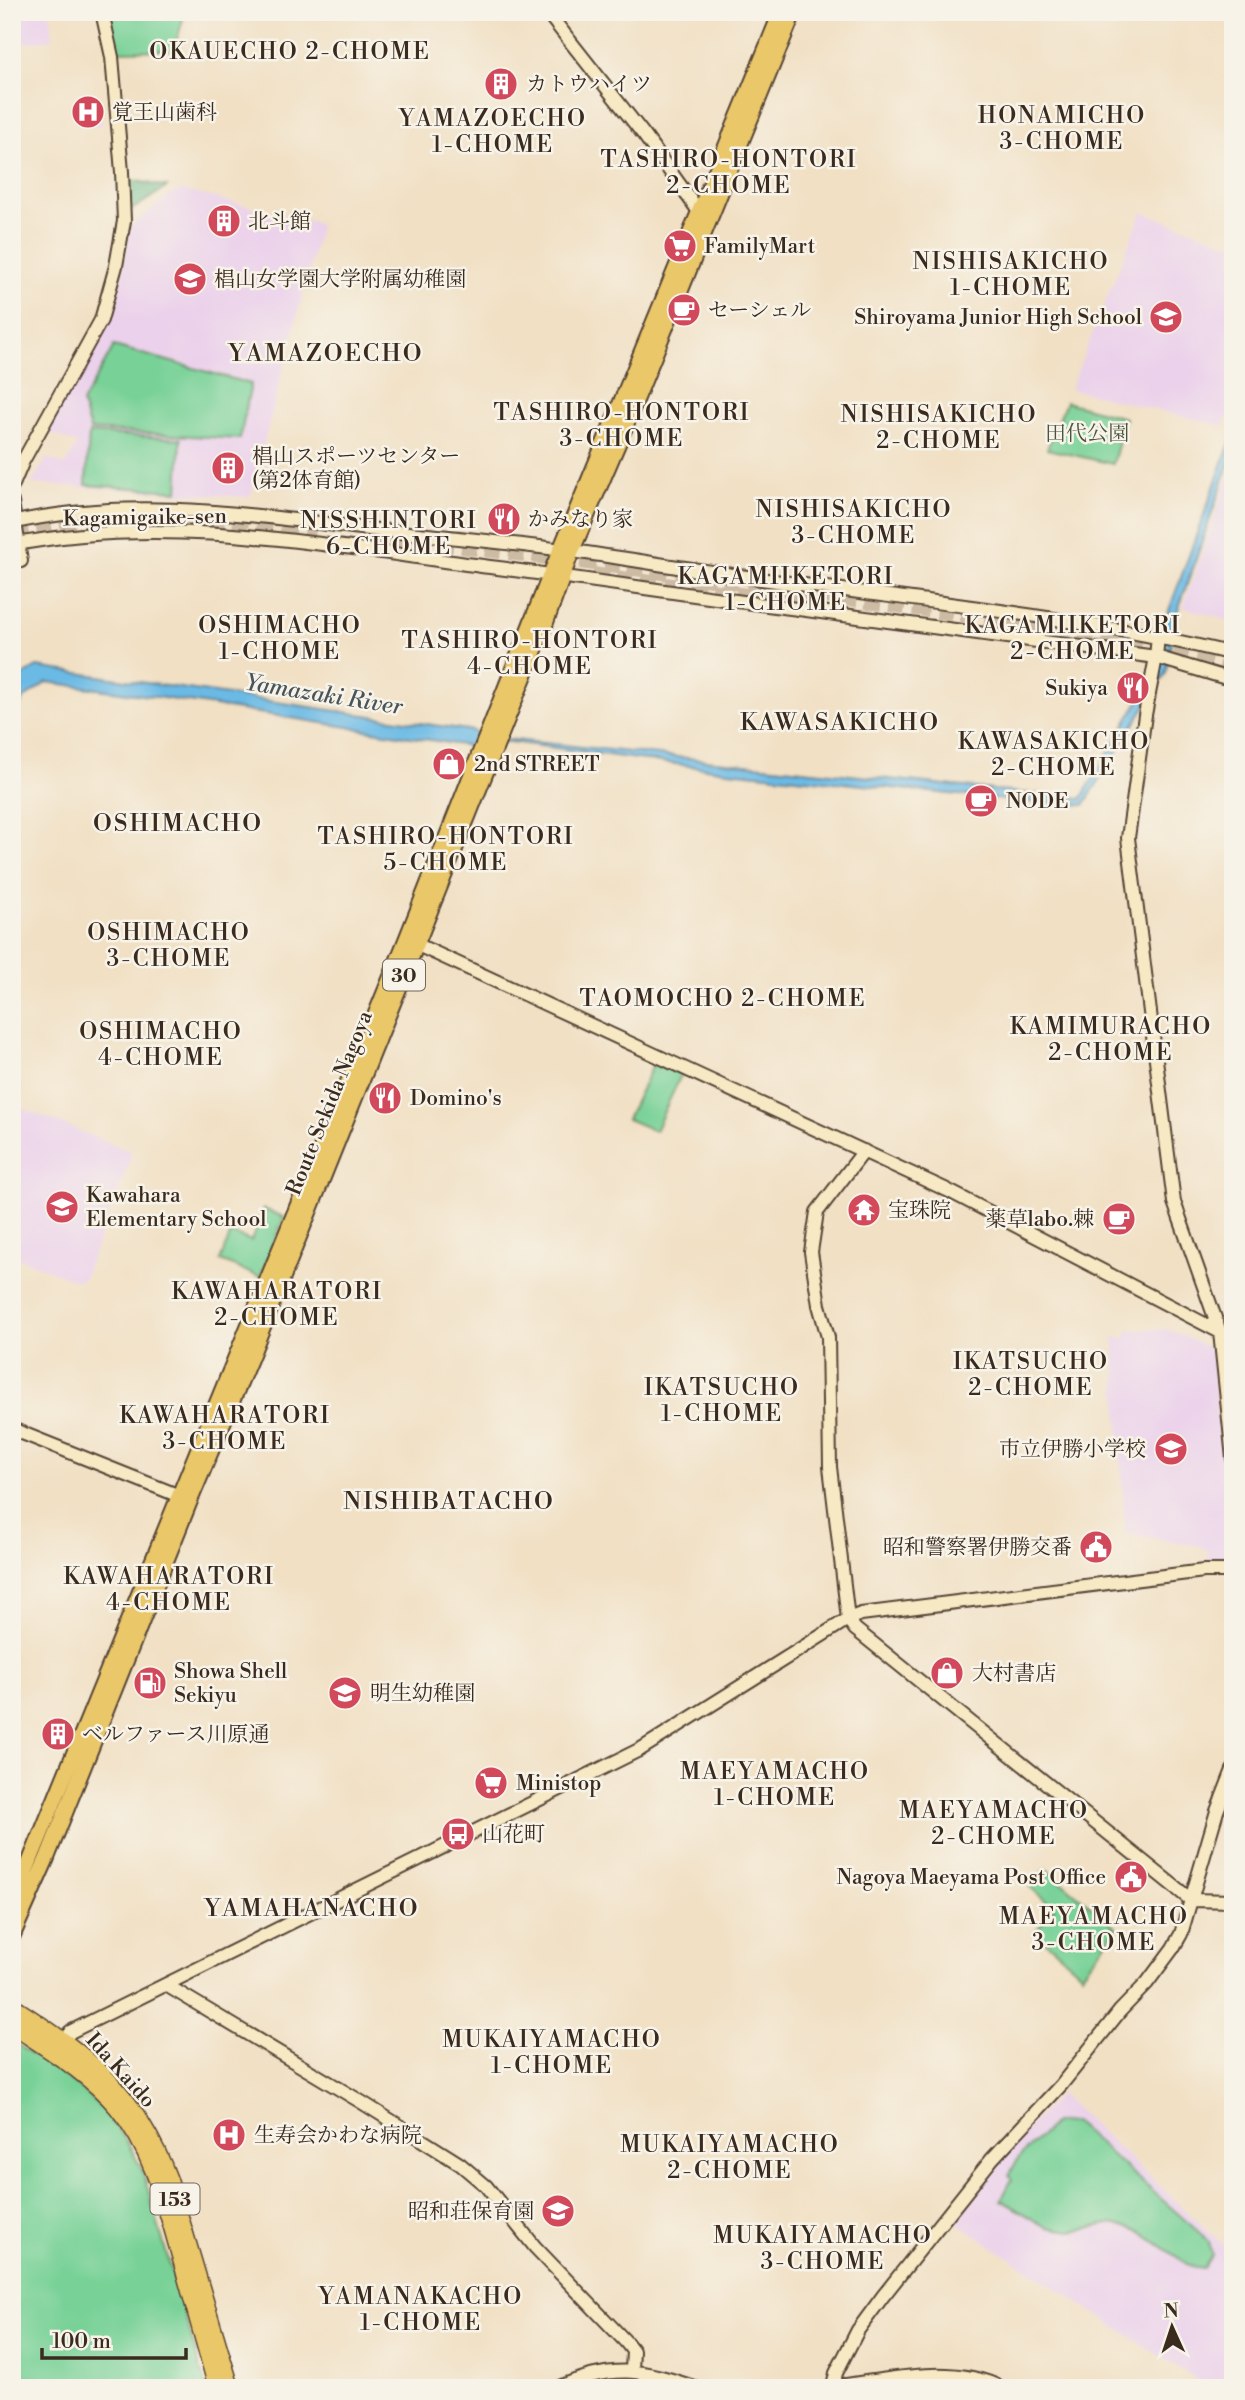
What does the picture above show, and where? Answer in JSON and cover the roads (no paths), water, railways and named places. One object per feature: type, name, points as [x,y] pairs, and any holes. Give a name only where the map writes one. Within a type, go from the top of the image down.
[{"type":"highway","name":"Ida Kaido","points":[[12,2006],[60,2047],[117,2107],[145,2150],[169,2220],[218,2388]]},
{"type":"highway","name":"Ida Kaido","points":[[12,2025],[96,2067],[133,2109],[159,2152],[231,2388]]},
{"type":"main road","name":"Route Sekida Nagoya","points":[[706,215],[781,12]]},
{"type":"main road","name":"Route Sekida Nagoya","points":[[12,1905],[185,1498],[412,942],[566,550],[794,12]]},
{"type":"main road","name":"Route Sekida Nagoya","points":[[12,1937],[47,1858],[185,1498]]},
{"type":"street","points":[[12,487],[23,461],[101,320],[116,266],[124,221],[122,172],[112,57],[102,12]]},
{"type":"street","points":[[547,12],[706,215]]},
{"type":"street","points":[[12,502],[16,544],[21,561]]},
{"type":"street","name":"Kagamigaike-sen","points":[[14,522],[59,514],[131,509],[255,514],[566,550],[818,587],[978,607],[1157,636],[1233,654]]},
{"type":"street","name":"Kagamigaike-sen","points":[[16,544],[52,537],[125,532],[196,531],[249,536],[1156,657],[1233,680]]},
{"type":"street","points":[[1157,636],[1128,838],[1174,1202],[1220,1332],[1233,1459]]},
{"type":"street","points":[[412,942],[947,1190],[1220,1332]]},
{"type":"street","points":[[864,1151],[817,1212],[811,1252],[819,1305],[828,1337],[830,1467],[848,1619],[855,1629],[916,1679],[1191,1900],[1233,1901]]},
{"type":"street","points":[[12,1429],[185,1498]]},
{"type":"street","points":[[60,2047],[70,2032],[641,1749],[848,1619],[861,1614],[1080,1586],[1204,1571],[1233,1571]]},
{"type":"street","points":[[1001,2388],[989,2381],[944,2375],[894,2378],[832,2387],[836,2373],[858,2330],[930,2234],[992,2158],[1061,2085],[1173,1948],[1181,1934],[1217,1811],[1233,1770]]},
{"type":"street","points":[[166,1985],[363,2103],[474,2175],[493,2194],[535,2247],[626,2342],[633,2351],[632,2370]]},
{"type":"street","points":[[557,2388],[584,2376],[632,2370],[697,2388]]},
{"type":"water","points":[[1233,435],[1233,453],[1176,616],[1166,673],[1084,805],[1026,802],[728,771],[510,742],[485,741],[468,746],[47,682],[22,700],[12,742],[12,695],[17,679],[37,667],[474,731],[487,737],[1081,799],[1157,670],[1168,613]]},
{"type":"tunnel","points":[[12,530],[69,520],[159,517]]},
{"type":"tunnel","points":[[185,517],[316,529]]},
{"type":"tunnel","points":[[144,526],[202,528]]},
{"type":"tunnel","points":[[366,534],[634,568],[1061,628],[1128,639],[1233,663]]},
{"type":"tunnel","points":[[593,575],[855,611]]},
{"type":"place","name":"カトウハイツ","points":[[501,84]]},
{"type":"place","name":"覚王山歯科","points":[[88,112]]},
{"type":"place","name":"北斗館","points":[[224,221]]},
{"type":"place","name":"FamilyMart","points":[[680,246]]},
{"type":"place","name":"椙山女学園大学附属幼稚園","points":[[190,279]]},
{"type":"place","name":"セーシェル","points":[[684,310]]},
{"type":"place","name":"Shiroyama Junior High School","points":[[1166,317]]},
{"type":"place","name":"椙山スポーツセンター (第2体育館)","points":[[228,468]]},
{"type":"place","name":"かみなり家","points":[[504,519]]},
{"type":"place","name":"Sukiya","points":[[1133,688]]},
{"type":"place","name":"2nd STREET","points":[[449,764]]},
{"type":"place","name":"NODE","points":[[981,801]]},
{"type":"place","name":"Domino's","points":[[385,1098]]},
{"type":"place","name":"Kawahara Elementary School","points":[[62,1207]]},
{"type":"place","name":"宝珠院","points":[[864,1210]]},
{"type":"place","name":"薬草labo.棘","points":[[1119,1219]]},
{"type":"place","name":"市立伊勝小学校","points":[[1171,1449]]},
{"type":"place","name":"昭和警察署伊勝交番","points":[[1096,1547]]},
{"type":"place","name":"大村書店","points":[[947,1673]]},
{"type":"place","name":"Showa Shell Sekiyu","points":[[150,1683]]},
{"type":"place","name":"明生幼稚園","points":[[345,1693]]},
{"type":"place","name":"ベルファース川原通","points":[[58,1734]]},
{"type":"place","name":"Ministop","points":[[491,1783]]},
{"type":"place","name":"山花町","points":[[458,1834]]},
{"type":"place","name":"Nagoya Maeyama Post Office","points":[[1131,1877]]},
{"type":"place","name":"生寿会かわな病院","points":[[229,2135]]},
{"type":"place","name":"昭和荘保育園","points":[[558,2211]]},
{"type":"district","name":"OKAUECHO 2-CHOME","points":[[290,51]]},
{"type":"district","name":"HONAMICHO 3-CHOME","points":[[1062,128]]},
{"type":"district","name":"YAMAZOECHO 1-CHOME","points":[[493,131]]},
{"type":"district","name":"TASHIRO-HONTORI 2-CHOME","points":[[729,172]]},
{"type":"district","name":"NISHISAKICHO 1-CHOME","points":[[1011,274]]},
{"type":"district","name":"YAMAZOECHO","points":[[326,353]]},
{"type":"district","name":"TASHIRO-HONTORI 3-CHOME","points":[[622,425]]},
{"type":"district","name":"NISHISAKICHO 2-CHOME","points":[[939,427]]},
{"type":"district","name":"NISHISAKICHO 3-CHOME","points":[[854,522]]},
{"type":"district","name":"NISSHINTORI 6-CHOME","points":[[389,533]]},
{"type":"district","name":"KAGAMIIKETORI 1-CHOME","points":[[786,589]]},
{"type":"district","name":"OSHIMACHO 1-CHOME","points":[[280,638]]},
{"type":"district","name":"KAGAMIIKETORI 2-CHOME","points":[[1073,638]]},
{"type":"district","name":"TASHIRO-HONTORI 4-CHOME","points":[[530,653]]},
{"type":"district","name":"KAWASAKICHO","points":[[840,722]]},
{"type":"district","name":"KAWASAKICHO 2-CHOME","points":[[1054,754]]},
{"type":"district","name":"OSHIMACHO","points":[[178,823]]},
{"type":"district","name":"TASHIRO-HONTORI 5-CHOME","points":[[446,849]]},
{"type":"district","name":"OSHIMACHO 3-CHOME","points":[[169,945]]},
{"type":"district","name":"TAOMOCHO 2-CHOME","points":[[723,998]]},
{"type":"district","name":"KAMIMURACHO 2-CHOME","points":[[1111,1039]]},
{"type":"district","name":"OSHIMACHO 4-CHOME","points":[[161,1044]]},
{"type":"district","name":"KAWAHARATORI 2-CHOME","points":[[277,1304]]},
{"type":"district","name":"IKATSUCHO 2-CHOME","points":[[1031,1374]]},
{"type":"district","name":"IKATSUCHO 1-CHOME","points":[[722,1400]]},
{"type":"district","name":"KAWAHARATORI 3-CHOME","points":[[225,1428]]},
{"type":"district","name":"NISHIBATACHO","points":[[449,1501]]},
{"type":"district","name":"KAWAHARATORI 4-CHOME","points":[[169,1589]]},
{"type":"district","name":"MAEYAMACHO 1-CHOME","points":[[775,1784]]},
{"type":"district","name":"MAEYAMACHO 2-CHOME","points":[[994,1823]]},
{"type":"district","name":"YAMAHANACHO","points":[[312,1908]]},
{"type":"district","name":"MAEYAMACHO 3-CHOME","points":[[1094,1929]]},
{"type":"district","name":"MUKAIYAMACHO 1-CHOME","points":[[552,2052]]},
{"type":"district","name":"MUKAIYAMACHO 2-CHOME","points":[[730,2157]]},
{"type":"district","name":"MUKAIYAMACHO 3-CHOME","points":[[823,2248]]},
{"type":"district","name":"YAMANAKACHO 1-CHOME","points":[[421,2309]]},
{"type":"park label","name":"田代公園","points":[[1087,433]]},
{"type":"water label","name":"Yamazaki River","points":[[324,694]]}]
